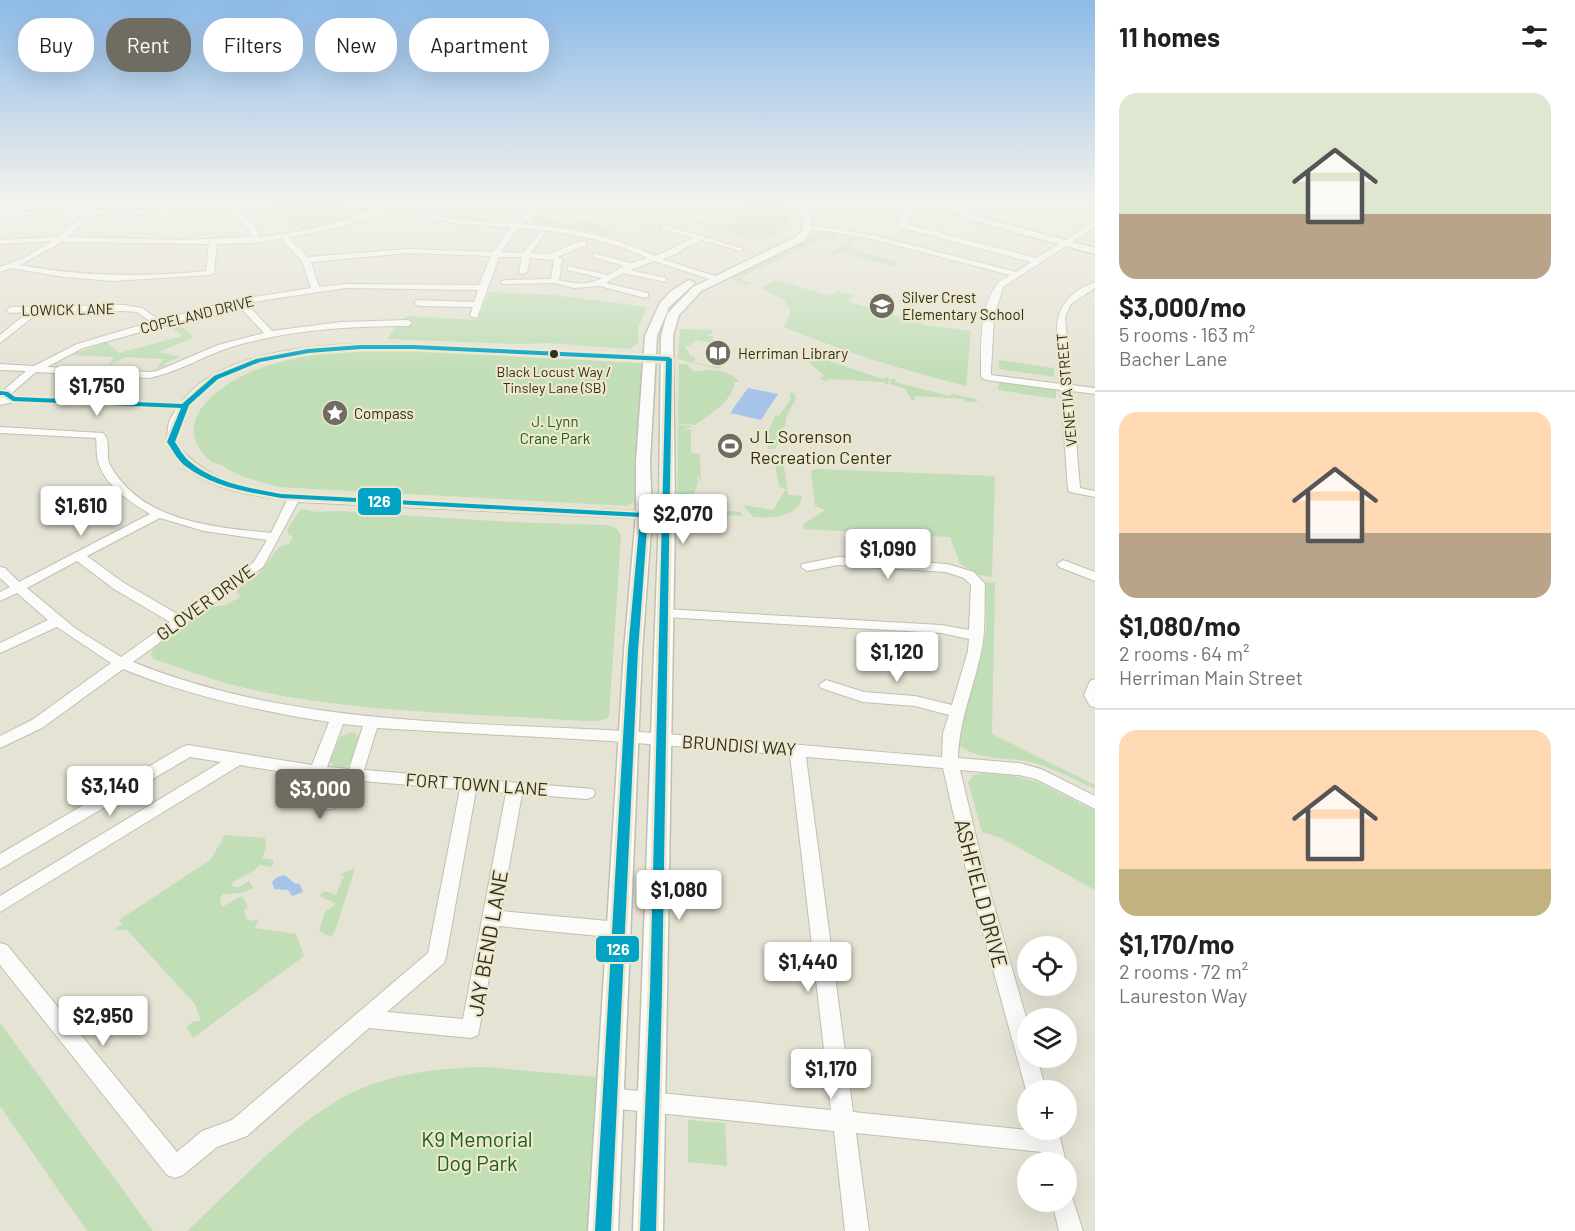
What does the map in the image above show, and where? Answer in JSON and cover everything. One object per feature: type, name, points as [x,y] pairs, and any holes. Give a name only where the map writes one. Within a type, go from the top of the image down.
[{"type":"main road","points":[[603,1231],[629,737],[644,515],[643,461],[651,336],[656,317],[665,302],[680,288],[753,258]]},
{"type":"main road","points":[[648,1231],[646,1209],[652,1101],[667,516],[669,359],[667,336],[673,314],[709,277]]},
{"type":"street","points":[[0,270],[27,258]]},
{"type":"street","points":[[13,266],[51,274],[96,279],[139,279],[210,273],[212,258]]},
{"type":"street","points":[[316,289],[306,260],[323,258]]},
{"type":"street","points":[[474,316],[494,258]]},
{"type":"street","points":[[524,272],[527,258]]},
{"type":"street","points":[[555,281],[557,258]]},
{"type":"street","points":[[604,258],[663,280]]},
{"type":"street","points":[[955,258],[1015,274]]},
{"type":"street","points":[[1027,258],[1037,261]]},
{"type":"street","points":[[1041,258],[999,286],[992,301],[987,329],[986,373],[1066,384],[1095,391]]},
{"type":"street","points":[[600,284],[627,268],[654,259],[709,277]]},
{"type":"street","points":[[571,268],[610,278]]},
{"type":"street","points":[[505,282],[555,281],[574,286],[600,284],[645,295]]},
{"type":"street","name":"VENETIA STREET","points":[[1095,284],[1067,303],[1060,317],[1074,490],[1095,494]]},
{"type":"street","name":"COPELAND DRIVE","points":[[3,397],[33,370],[80,346],[240,302],[316,289],[370,285],[484,288]]},
{"type":"street","points":[[425,286],[417,304],[477,306]]},
{"type":"street","points":[[240,302],[268,332]]},
{"type":"street","name":"LOWICK LANE","points":[[10,310],[139,310],[158,323]]},
{"type":"street","points":[[0,340],[36,310]]},
{"type":"street","points":[[408,323],[380,334],[264,359],[227,373],[196,391],[182,406],[173,426],[171,442],[187,464],[230,484],[250,491],[294,498],[667,516]]},
{"type":"street","points":[[0,367],[155,374],[222,345],[268,332],[325,324],[380,334],[669,359]]},
{"type":"street","points":[[1066,384],[1095,385]]},
{"type":"street","points":[[3,397],[182,406]]},
{"type":"street","points":[[0,430],[99,435],[102,438],[104,465],[118,486],[158,514],[227,532],[275,537]]},
{"type":"street","name":"GLOVER DRIVE","points":[[0,743],[37,724],[258,564],[275,537],[294,498]]},
{"type":"street","points":[[0,597],[158,514]]},
{"type":"street","points":[[78,556],[119,586],[179,621]]},
{"type":"street","name":"ASHFIELD DRIVE","points":[[807,567],[821,563],[860,563],[947,568],[971,576],[977,581],[979,588],[975,651],[951,733],[950,763],[977,878],[1033,1080]]},
{"type":"street","points":[[1063,564],[1095,577]]},
{"type":"street","name":"BRUNDISI WAY","points":[[0,571],[58,621],[89,644],[120,662],[218,696],[269,708],[372,721],[798,749],[1019,769],[1041,775],[1095,803]]},
{"type":"street","points":[[664,613],[941,629],[977,636]]},
{"type":"street","points":[[0,649],[58,621]]},
{"type":"street","points":[[1095,684],[1091,695],[1095,702]]},
{"type":"street","points":[[826,685],[844,693],[863,697],[915,701],[957,712]]},
{"type":"street","points":[[338,718],[310,790],[312,796],[319,802],[334,803],[345,798],[355,775],[372,721]]},
{"type":"street","points":[[798,749],[856,1231]]},
{"type":"street","name":"FORT TOWN LANE","points":[[0,862],[188,751],[317,772],[587,793]]},
{"type":"street","points":[[0,905],[238,759]]},
{"type":"street","points":[[0,951],[175,1167],[210,1139],[239,1128],[437,957],[469,784]]},
{"type":"street","name":"JAY BEND LANE","points":[[365,1020],[471,1029],[515,787]]},
{"type":"street","points":[[491,918],[619,930]]},
{"type":"street","points":[[609,1098],[844,1121],[1051,1145]]},
{"type":"street","points":[[1066,1212],[1071,1231]]},
{"type":"green space","points":[[767,258],[781,258],[741,277],[742,281],[750,283],[747,285],[727,277]]},
{"type":"green space","points":[[863,258],[884,258],[897,262],[891,266]]},
{"type":"green space","points":[[776,280],[829,296],[837,291],[855,296],[847,301],[925,325],[971,331],[966,386],[874,360],[784,327],[791,311],[784,300],[760,288]]},
{"type":"green space","points":[[488,293],[554,295],[647,307],[638,327],[638,343],[630,349],[549,343],[387,339],[395,327],[410,322],[400,320],[406,316],[478,320]]},
{"type":"green space","points":[[186,322],[180,325],[190,333],[192,338],[159,352],[181,357],[164,363],[166,365],[148,372],[157,368],[163,360],[125,357],[109,365],[114,357],[72,355],[107,342],[119,353],[182,336],[170,326],[154,329]]},
{"type":"green space","points":[[680,329],[712,330],[712,334],[705,336],[713,336],[713,340],[721,340],[716,344],[696,340],[689,346],[685,345],[690,356],[696,358],[693,362],[712,366],[716,363],[723,365],[718,369],[678,359]]},
{"type":"green space","name":"J. Lynn Crane Park","points":[[360,348],[641,363],[644,370],[635,501],[628,506],[278,487],[242,476],[214,463],[198,446],[194,431],[196,417],[204,404],[231,382],[261,368],[285,361]]},
{"type":"green space","points":[[823,359],[883,379],[888,377],[889,384],[827,379],[827,382],[819,378],[825,376],[807,361]]},
{"type":"green space","points":[[999,360],[1054,368],[1054,377],[999,369]]},
{"type":"green space","points":[[679,364],[687,364],[694,372],[712,370],[724,372],[739,382],[735,382],[730,396],[720,407],[695,425],[678,424]]},
{"type":"green space","points":[[892,379],[896,379],[894,382],[949,396],[953,394],[975,399],[978,402],[915,396],[915,400],[912,400],[905,389],[891,384]]},
{"type":"green space","points":[[999,381],[1056,389],[1056,399],[998,390]]},
{"type":"green space","points":[[789,393],[794,393],[796,399],[787,415],[785,426],[776,432],[778,444],[775,449],[768,449],[767,433],[776,415],[779,416],[791,399]]},
{"type":"green space","points":[[678,425],[692,426],[683,430],[691,429],[691,453],[700,454],[701,483],[698,474],[694,494],[703,494],[703,500],[719,501],[720,510],[740,512],[743,516],[677,511]]},
{"type":"green space","points":[[775,465],[784,465],[788,495],[802,496],[800,503],[783,515],[767,518],[753,517],[743,505],[773,510],[786,489],[779,487]]},
{"type":"green space","points":[[816,469],[995,476],[992,577],[978,575],[960,564],[950,537],[803,529],[804,524],[825,510],[815,506],[811,471]]},
{"type":"green space","points":[[301,509],[317,512],[340,511],[509,522],[608,525],[617,529],[621,536],[609,717],[600,721],[582,721],[411,711],[325,702],[241,687],[154,659],[151,655],[154,648],[211,607],[225,605],[241,597],[236,592],[238,589],[261,571],[279,547],[289,544],[293,537],[288,534],[287,529]]},
{"type":"green space","points":[[986,582],[995,583],[992,734],[1095,785],[1095,789],[1035,763],[975,754],[959,745],[986,633]]},
{"type":"green space","points":[[352,732],[358,735],[359,741],[352,763],[344,767],[334,766],[330,762],[340,737]]},
{"type":"green space","points":[[983,773],[1014,776],[1037,782],[1095,811],[1095,890],[1001,838],[982,832],[968,782],[974,775]]},
{"type":"green space","points":[[225,835],[265,838],[266,848],[262,858],[274,860],[272,867],[259,865],[255,870],[233,882],[231,885],[238,887],[249,881],[253,888],[242,893],[223,894],[220,898],[222,907],[242,896],[248,907],[244,910],[246,919],[251,921],[259,919],[255,928],[296,934],[304,956],[193,1038],[186,1027],[194,1021],[201,1021],[195,1004],[127,930],[114,930],[122,924],[119,920],[211,859]]},
{"type":"green space","points":[[355,868],[335,931],[331,937],[319,931],[325,912],[336,904],[320,896],[324,891],[336,895],[344,876],[339,875]]},
{"type":"green space","points":[[0,1023],[153,1231],[87,1231],[0,1106]]},
{"type":"green space","name":"K9 Memorial Dog Park","points":[[486,1067],[596,1077],[588,1231],[187,1231],[270,1152],[338,1100],[375,1083],[407,1075],[454,1068]]},
{"type":"green space","points":[[688,1120],[725,1123],[727,1166],[688,1162]]},
{"type":"water","points":[[748,388],[778,394],[761,420],[730,413]]},
{"type":"water","points":[[285,875],[294,883],[300,884],[303,892],[292,896],[288,890],[274,889],[272,882],[277,877]]},
{"type":"transit line","name":"126","points":[[603,1231],[633,651],[644,515],[281,496],[238,488],[211,478],[185,462],[171,442],[186,404],[216,377],[258,360],[308,351],[361,347],[413,347],[669,359],[656,991],[648,1231]]},
{"type":"transit line","name":"126","points":[[0,393],[6,393],[13,399],[182,406]]},
{"type":"place","name":"Silver Crest Elementary School","points":[[882,306]]},
{"type":"place","name":"Herriman Library","points":[[718,353]]},
{"type":"place","name":"Black Locust Way / Tinsley Lane (SB)","points":[[554,354]]},
{"type":"place","name":"Compass","points":[[335,413]]},
{"type":"place","name":"J L Sorenson Recreation Center","points":[[730,446]]}]
